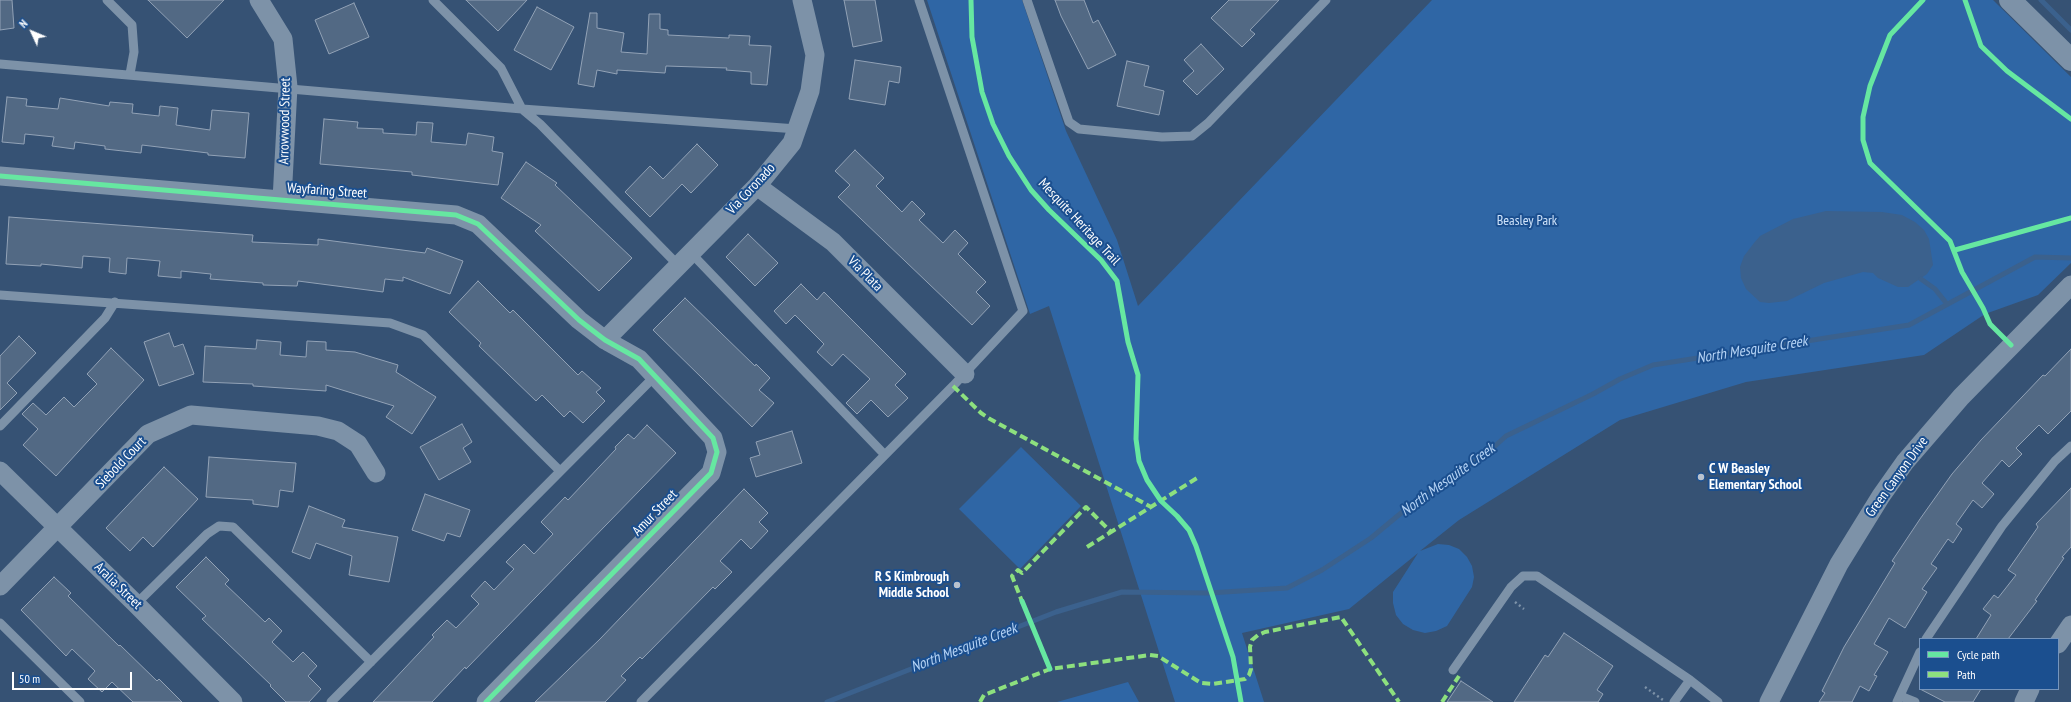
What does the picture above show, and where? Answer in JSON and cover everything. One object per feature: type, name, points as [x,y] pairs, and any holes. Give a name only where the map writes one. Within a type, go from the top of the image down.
[{"type":"street","name":"Arrowwood Street","points":[[259,0],[283,39],[288,87],[282,200]]},
{"type":"street","name":"Via Coronado","points":[[605,340],[757,186],[792,143],[810,91],[815,55],[802,0]]},
{"type":"street","points":[[2010,0],[2071,60]]},
{"type":"street","name":"Wayfaring Street","points":[[0,176],[456,215],[478,224],[579,320],[605,340]]},
{"type":"street","name":"Via Plata","points":[[757,186],[833,242],[965,374]]},
{"type":"street","name":"Green Canyon Drive","points":[[1769,702],[1839,564],[1881,496],[1901,468],[1967,391],[2071,285]]},
{"type":"street","name":"Amur Street","points":[[486,702],[711,473],[718,452],[713,438],[639,359],[605,340]]},
{"type":"street","name":"Siebold Court","points":[[0,586],[148,434],[192,415],[318,426],[338,431],[358,444],[376,473]]},
{"type":"street","name":"Aralia Street","points":[[0,472],[136,604],[233,702]]},
{"type":"street","points":[[2059,643],[2071,625]]},
{"type":"street","points":[[2024,702],[2030,690]]},
{"type":"lane","points":[[107,0],[132,25],[134,52],[130,74]]},
{"type":"lane","points":[[432,0],[501,68],[522,109],[540,124],[684,259],[884,454]]},
{"type":"lane","points":[[641,702],[884,454],[965,374],[1023,311],[919,0]]},
{"type":"lane","points":[[1027,0],[1070,122],[1079,129],[1162,137],[1192,136],[1208,123],[1326,0]]},
{"type":"lane","points":[[0,64],[288,87],[522,109],[797,129]]},
{"type":"lane","points":[[0,295],[115,302],[390,323],[423,334],[560,471]]},
{"type":"lane","points":[[0,426],[105,318],[115,302]]},
{"type":"lane","points":[[331,702],[655,376]]},
{"type":"lane","points":[[1927,638],[2002,526],[2055,461],[2071,446]]},
{"type":"lane","points":[[136,604],[207,534],[219,526],[233,527],[371,662]]},
{"type":"lane","points":[[1453,670],[1511,587],[1523,576],[1537,576],[1690,680],[1718,702]]},
{"type":"lane","points":[[0,623],[80,702]]},
{"type":"lane","points":[[1915,702],[1899,699],[1919,654]]},
{"type":"lane","points":[[1674,702],[1690,680]]},
{"type":"path","points":[[1645,687],[1666,702]]},
{"type":"green space","name":"Beasley Park","points":[[927,0],[1022,0],[1066,131],[1117,240],[1138,306],[1432,0],[1993,0],[2071,77],[2071,263],[2038,295],[1985,314],[1924,355],[1746,382],[1620,420],[1459,520],[1420,551],[1438,544],[1449,545],[1459,549],[1467,557],[1472,566],[1474,577],[1472,587],[1447,626],[1436,631],[1425,633],[1413,630],[1403,624],[1396,615],[1393,603],[1393,592],[1418,553],[1349,609],[1242,633],[1264,702],[1175,702],[1049,306],[1030,314]]},
{"type":"green space","points":[[1021,447],[1081,506],[1020,569],[959,509]]},
{"type":"green space","points":[[1128,682],[1139,702],[1057,702]]},
{"type":"shaded area","points":[[1826,211],[1882,212],[1902,215],[1915,222],[1924,230],[1929,239],[1933,265],[1927,274],[1908,287],[1898,287],[1878,278],[1873,273],[1863,272],[1824,283],[1787,301],[1769,303],[1760,302],[1746,289],[1741,278],[1740,267],[1744,256],[1760,236],[1793,219]]},
{"type":"building","points":[[0,0],[12,0],[14,28],[0,30]]},
{"type":"building","points":[[148,0],[224,0],[187,38]]},
{"type":"building","points":[[466,0],[527,0],[498,31]]},
{"type":"building","points":[[844,0],[875,0],[882,41],[853,47]]},
{"type":"building","points":[[1055,0],[1084,0],[1093,23],[1098,20],[1116,55],[1088,69],[1061,16]]},
{"type":"building","points":[[1229,0],[1279,0],[1250,30],[1255,34],[1242,47],[1211,18]]},
{"type":"building","points":[[354,3],[369,37],[329,54],[315,20]]},
{"type":"building","points":[[537,7],[574,27],[551,70],[514,50]]},
{"type":"building","points":[[590,13],[597,13],[597,28],[624,33],[621,52],[647,54],[649,14],[660,14],[660,29],[668,30],[668,35],[729,38],[729,35],[750,36],[749,45],[771,46],[767,85],[751,84],[751,72],[726,70],[727,68],[666,66],[665,73],[617,70],[617,74],[597,70],[594,87],[578,84]]},
{"type":"building","points":[[1201,44],[1224,69],[1197,95],[1183,81],[1194,71],[1184,60]]},
{"type":"building","points":[[855,60],[901,67],[899,83],[889,81],[885,105],[849,99]]},
{"type":"building","points":[[1127,61],[1149,66],[1144,86],[1164,91],[1159,115],[1117,106]]},
{"type":"building","points":[[7,97],[27,99],[26,106],[58,109],[60,98],[109,106],[110,102],[133,104],[132,113],[159,116],[160,106],[178,108],[176,125],[210,130],[212,110],[249,113],[245,158],[208,155],[208,153],[142,145],[141,153],[105,149],[105,146],[75,142],[74,149],[52,146],[54,137],[25,134],[24,144],[2,142]]},
{"type":"building","points":[[324,119],[358,122],[357,128],[383,129],[383,133],[416,135],[417,122],[433,123],[431,142],[466,145],[468,133],[494,137],[492,151],[503,153],[498,185],[412,175],[412,172],[320,164]]},
{"type":"building","points":[[697,144],[718,165],[691,193],[682,184],[650,217],[625,192],[650,166],[663,179]]},
{"type":"building","points":[[855,150],[884,178],[876,186],[902,212],[912,201],[925,214],[919,220],[943,243],[955,230],[968,243],[958,254],[986,282],[976,292],[990,306],[972,325],[838,197],[850,185],[835,171]]},
{"type":"building","points":[[526,162],[557,183],[555,185],[632,258],[599,291],[535,231],[541,225],[501,198]]},
{"type":"building","points":[[9,217],[253,235],[252,242],[318,245],[318,239],[425,253],[427,248],[463,261],[450,294],[403,277],[403,281],[385,279],[383,292],[298,281],[297,286],[263,285],[263,283],[210,279],[211,274],[181,271],[181,278],[158,276],[160,261],[127,258],[126,274],[109,272],[110,258],[83,256],[82,268],[41,264],[41,266],[6,264]]},
{"type":"building","points":[[748,234],[778,263],[755,286],[726,257]]},
{"type":"building","points":[[478,281],[510,313],[513,310],[578,375],[582,371],[601,388],[596,392],[605,401],[583,423],[570,411],[564,417],[542,395],[536,401],[479,346],[481,343],[449,312]]},
{"type":"building","points":[[801,284],[817,300],[824,292],[906,374],[895,385],[908,398],[888,417],[871,400],[857,414],[846,403],[870,379],[843,354],[832,366],[817,352],[824,344],[795,315],[786,324],[774,311]]},
{"type":"building","points":[[685,298],[755,366],[756,364],[770,378],[759,390],[774,403],[752,427],[653,330]]},
{"type":"building","points":[[169,333],[174,347],[183,344],[194,374],[159,386],[144,342]]},
{"type":"building","points":[[19,336],[36,353],[7,383],[17,393],[0,410],[0,356]]},
{"type":"building","points":[[257,340],[281,342],[280,355],[306,357],[307,341],[326,342],[326,350],[355,352],[398,365],[396,372],[436,397],[412,434],[386,417],[394,406],[326,385],[326,391],[253,386],[253,384],[203,382],[205,346],[256,349]]},
{"type":"building","points":[[111,348],[144,380],[56,476],[23,445],[38,429],[22,414],[33,403],[46,415],[64,397],[74,407],[97,384],[87,374]]},
{"type":"building","points":[[2071,349],[2071,411],[2048,434],[2039,425],[2016,448],[2022,454],[2009,467],[2002,460],[1982,483],[1994,494],[1982,508],[1973,500],[1956,524],[1962,529],[1953,543],[1948,539],[1931,564],[1937,568],[1922,589],[1927,592],[1905,628],[1889,618],[1874,644],[1888,652],[1874,675],[1877,676],[1869,691],[1860,686],[1852,702],[1819,702],[1825,693],[1822,691],[1844,647],[1895,563],[1892,561],[1952,474],[1981,440],[2043,375],[2045,376]]},
{"type":"building","points":[[462,424],[472,442],[463,448],[471,462],[439,480],[420,447]]},
{"type":"building","points":[[647,425],[676,453],[466,669],[465,667],[432,702],[373,702],[434,637],[432,635],[447,620],[456,628],[479,604],[471,596],[485,581],[494,590],[514,569],[506,562],[524,544],[534,554],[553,534],[541,522],[565,497],[568,500],[616,449],[615,447],[628,434],[634,439]]},
{"type":"building","points":[[792,431],[802,463],[756,477],[750,458],[760,455],[756,442]]},
{"type":"building","points":[[209,457],[296,463],[293,492],[280,490],[278,507],[253,504],[253,500],[206,497]]},
{"type":"building","points":[[164,467],[198,499],[153,547],[143,537],[130,551],[106,528]]},
{"type":"building","points":[[2071,488],[2071,547],[2062,557],[2064,558],[2035,600],[2037,601],[2009,638],[1977,638],[1991,615],[1983,609],[1994,595],[1998,598],[2016,575],[2008,570],[2038,527],[2036,524]]},
{"type":"building","points":[[744,489],[768,513],[759,522],[768,531],[751,549],[741,539],[720,561],[732,572],[715,589],[713,587],[642,659],[640,657],[621,676],[626,680],[605,702],[535,702],[600,639]]},
{"type":"building","points":[[425,494],[470,510],[460,537],[447,533],[444,541],[412,530]]},
{"type":"building","points":[[309,506],[345,520],[342,527],[398,537],[389,582],[349,575],[352,556],[316,543],[310,559],[292,552]]},
{"type":"building","points":[[206,557],[229,580],[225,584],[265,622],[269,618],[282,631],[272,642],[293,662],[303,652],[317,666],[308,676],[321,689],[309,702],[286,702],[270,686],[271,685],[202,619],[206,616],[176,587]]},
{"type":"building","points":[[54,577],[71,593],[68,596],[119,646],[120,645],[157,681],[159,679],[182,702],[133,702],[112,682],[102,692],[88,679],[95,671],[72,649],[66,656],[21,610]]},
{"type":"building","points":[[1564,633],[1613,666],[1597,690],[1603,694],[1598,702],[1514,702],[1545,655],[1548,657]]},
{"type":"building","points":[[1461,681],[1493,702],[1447,702]]},
{"type":"building","points":[[1922,690],[1980,690],[1973,702],[1945,702]]},
{"type":"waterway","points":[[2041,0],[2071,30]]},
{"type":"waterway","name":"North Mesquite Creek","points":[[827,702],[1056,612],[1122,592],[1209,593],[1287,588],[1322,570],[1371,538],[1412,504],[1463,468],[1483,457],[1506,436],[1593,394],[1620,379],[1653,365],[1909,325],[2035,257],[2071,258]]},
{"type":"waterway","points":[[1921,279],[1935,289],[1947,304]]},
{"type":"marked path","points":[[953,386],[981,413],[990,419],[1151,507]]},
{"type":"marked path","points":[[1023,604],[1012,576],[1018,570],[1022,573],[1086,507],[1111,532],[1197,478]]},
{"type":"marked path","points":[[1087,547],[1111,532]]},
{"type":"marked path","points":[[980,702],[984,695],[1050,669],[1150,655],[1158,656],[1201,683],[1213,684],[1245,679],[1249,675],[1251,669],[1250,647],[1252,640],[1258,635],[1265,632],[1341,617],[1399,702]]},
{"type":"marked path","points":[[1442,702],[1459,676]]},
{"type":"cycle path","name":"Mesquite Heritage Trail","points":[[971,0],[972,37],[982,92],[993,124],[1009,156],[1031,190],[1049,210],[1101,260],[1117,281],[1128,342],[1138,375],[1136,439],[1139,461],[1147,480],[1161,501],[1189,530],[1196,546],[1233,657],[1241,702]]},
{"type":"cycle path","points":[[1923,0],[1890,35],[1870,86],[1863,117],[1863,140],[1870,163],[1950,241],[1962,272],[1983,308],[1990,324],[2011,345]]},
{"type":"cycle path","points":[[1965,0],[1981,46],[2007,71],[2071,119]]},
{"type":"cycle path","points":[[0,176],[456,215],[478,224],[579,320],[605,340],[639,359],[713,438],[717,452],[711,473],[486,702]]},
{"type":"cycle path","points":[[1955,250],[2071,218]]},
{"type":"cycle path","points":[[1022,601],[1050,669]]},
{"type":"place","name":"C W Beasley Elementary School","points":[[1701,477]]},
{"type":"place","name":"R S Kimbrough Middle School","points":[[957,585]]}]
